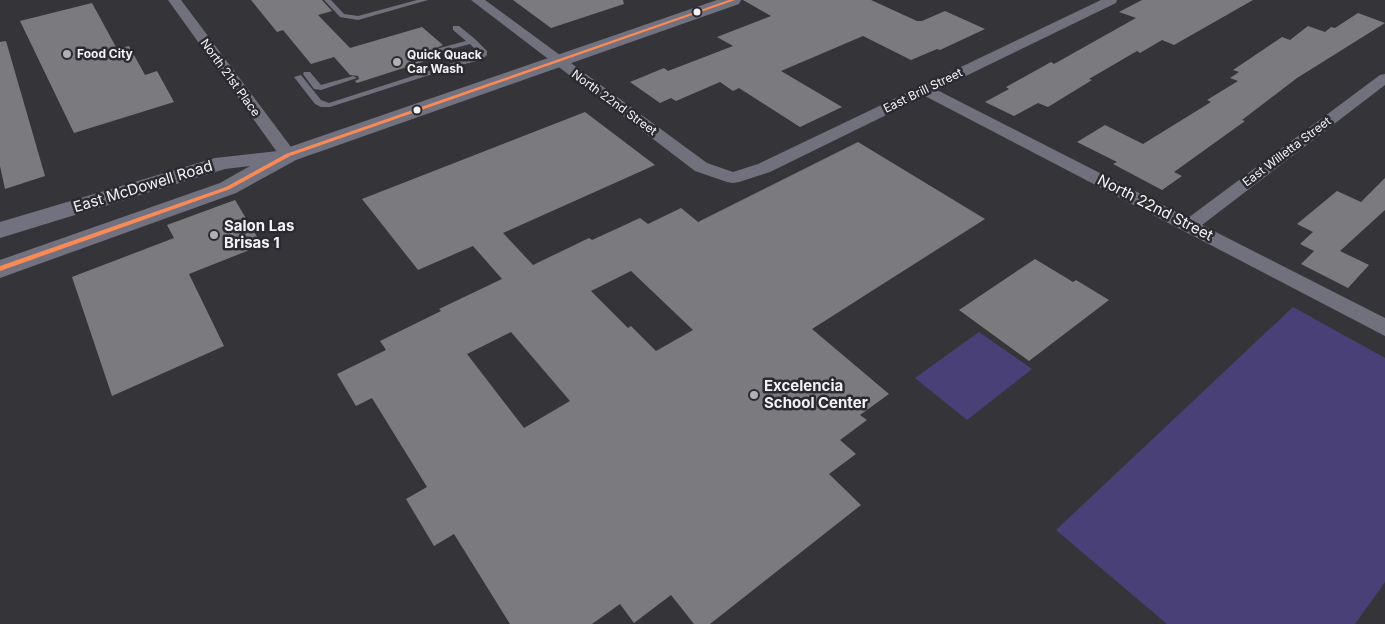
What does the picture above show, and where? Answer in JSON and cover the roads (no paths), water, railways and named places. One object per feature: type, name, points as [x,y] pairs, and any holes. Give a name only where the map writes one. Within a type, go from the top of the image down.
[{"type":"main road","name":"East McDowell Road","points":[[0,269],[228,188],[288,155],[733,0]]},
{"type":"main road","name":"East McDowell Road","points":[[0,230],[223,163],[288,155]]},
{"type":"street","name":"North 21st Place","points":[[174,0],[288,155]]},
{"type":"street","name":"North 22nd Street","points":[[477,0],[701,167],[733,178]]},
{"type":"street","name":"East Brill Street","points":[[733,178],[764,168],[1111,0]]},
{"type":"street","name":"East Willetta Street","points":[[1189,226],[1385,78]]},
{"type":"street","name":"North 22nd Street","points":[[925,90],[1385,328]]},
{"type":"lane","points":[[326,0],[342,16],[358,18],[425,0]]},
{"type":"lane","points":[[298,77],[318,102],[324,105],[341,102],[446,66],[478,58],[484,53],[483,50],[456,28]]},
{"type":"lane","points":[[439,51],[472,41]]},
{"type":"lane","points":[[307,74],[317,87],[320,88],[353,78]]},
{"type":"place","name":"Food City","points":[[67,54]]},
{"type":"place","name":"Quick Quack Car Wash","points":[[397,62]]},
{"type":"place","name":"Salon Las Brisas 1","points":[[214,235]]},
{"type":"place","name":"Excelencia School Center","points":[[754,395]]}]
